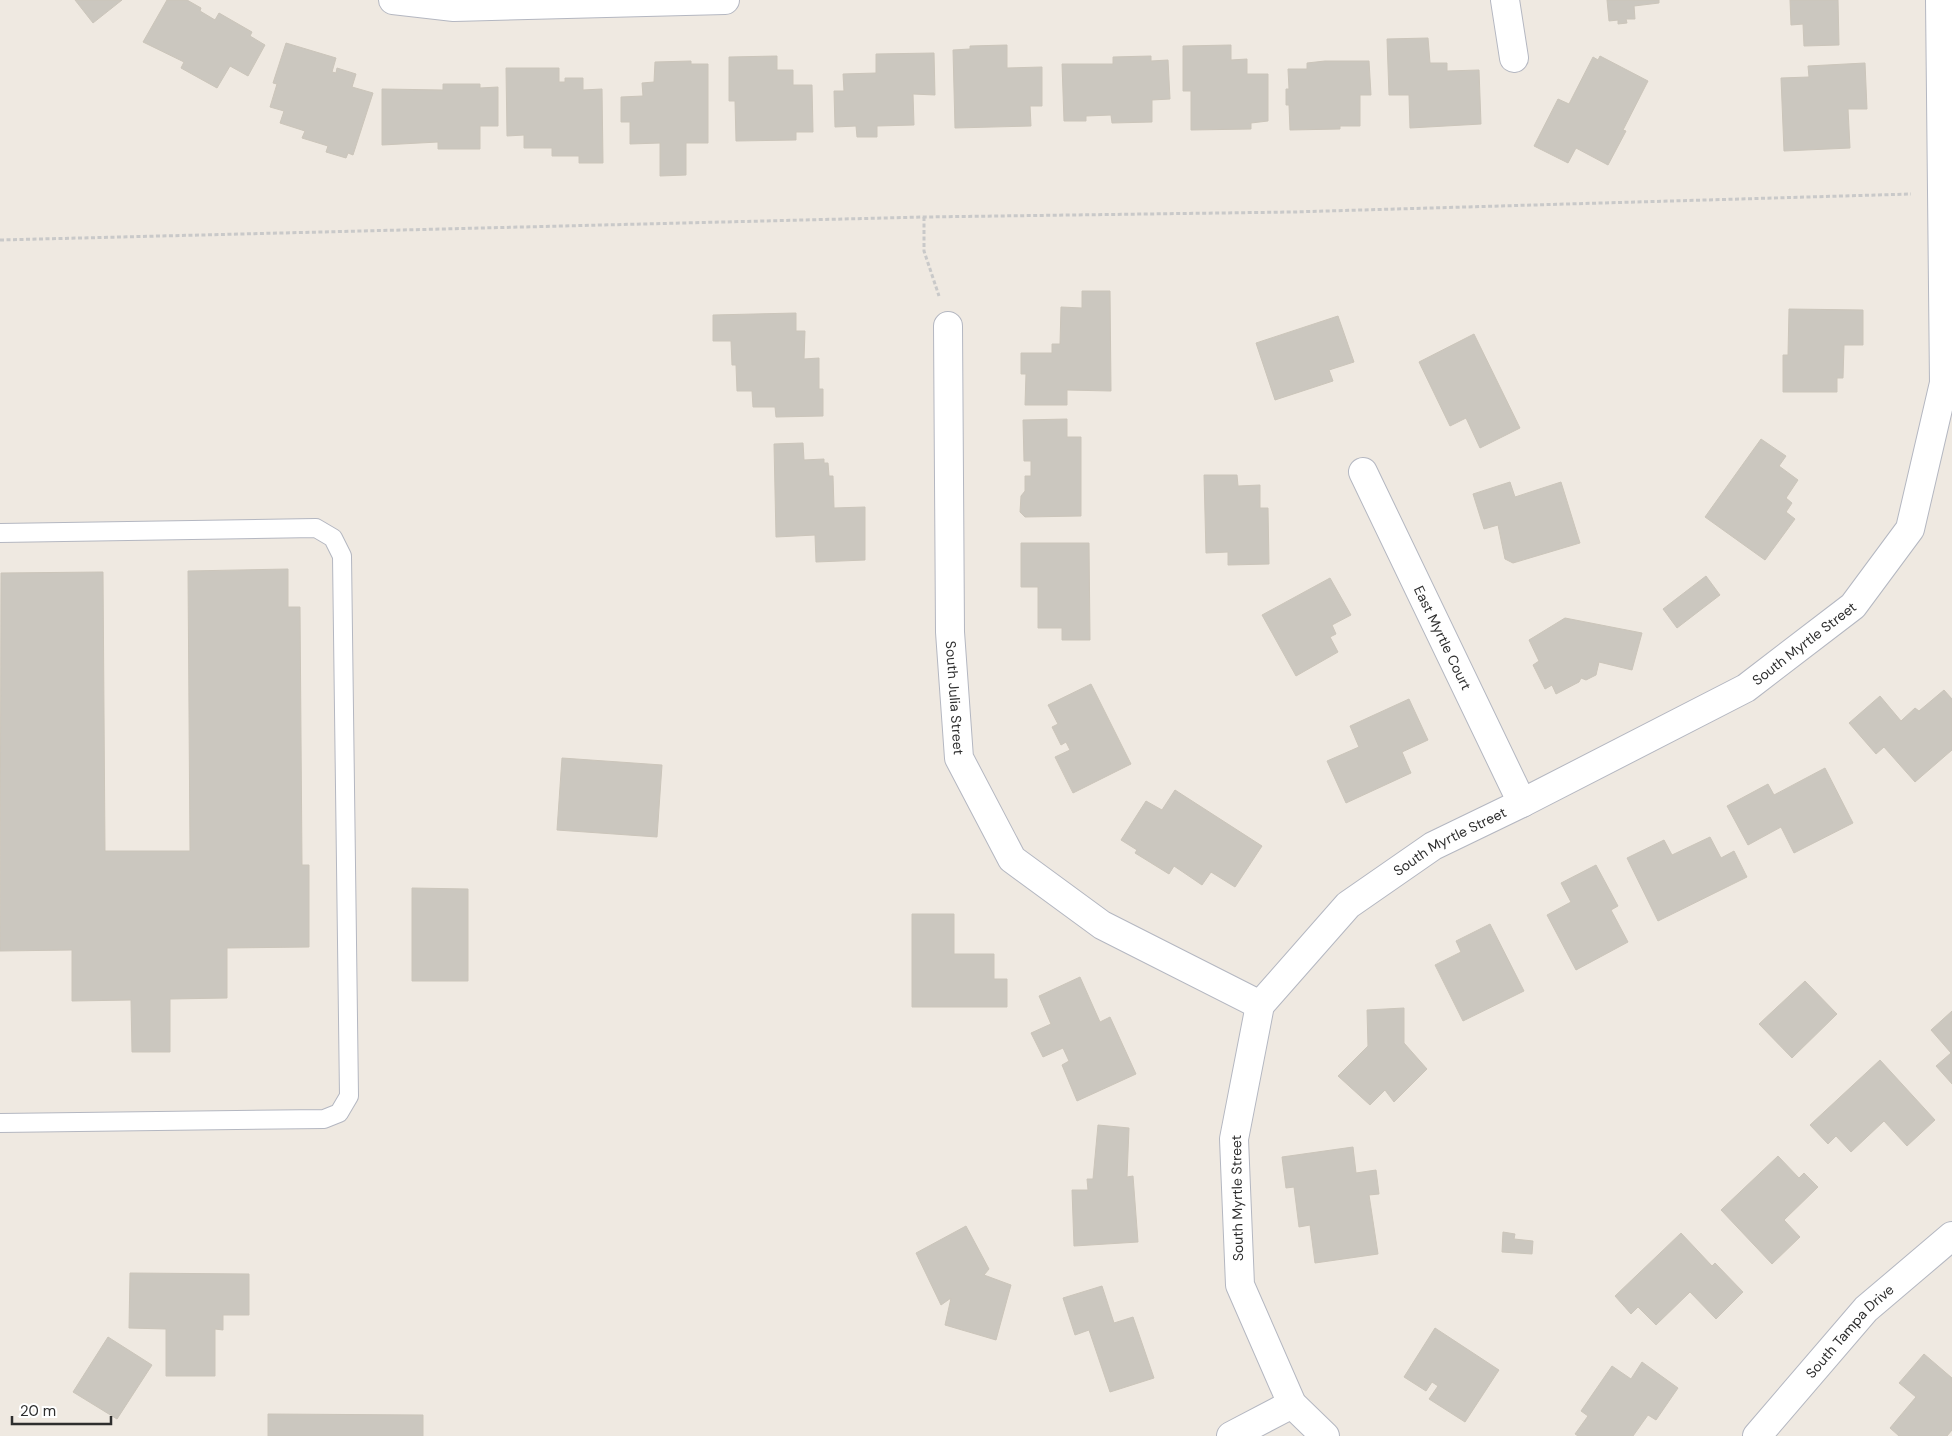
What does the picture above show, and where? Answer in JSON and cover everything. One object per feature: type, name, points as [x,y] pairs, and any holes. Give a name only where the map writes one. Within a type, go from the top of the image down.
[{"type":"street","points":[[393,0],[454,7],[725,0]]},
{"type":"street","points":[[1505,0],[1514,58]]},
{"type":"street","name":"South Myrtle Street","points":[[1325,1436],[1292,1404],[1240,1285],[1234,1139],[1260,1004],[1348,905],[1433,846],[1522,803],[1746,688],[1853,606],[1910,529],[1944,383],[1940,0]]},
{"type":"street","name":"South Julia Street","points":[[948,326],[950,632],[959,758],[1012,859],[1102,925],[1260,1004]]},
{"type":"street","name":"East Myrtle Court","points":[[1363,472],[1522,803]]},
{"type":"street","name":"South Tampa Drive","points":[[1757,1436],[1866,1309],[1952,1236]]},
{"type":"street","points":[[1231,1436],[1292,1404]]},
{"type":"lane","points":[[0,533],[316,528],[333,538],[342,556],[350,1096],[339,1113],[324,1119],[0,1123]]},
{"type":"path","points":[[0,240],[924,217],[1294,212],[1941,193]]},
{"type":"path","points":[[924,217],[924,251],[948,326]]},
{"type":"building","points":[[75,0],[122,0],[93,23]]},
{"type":"building","points":[[167,0],[187,0],[201,8],[200,11],[215,20],[219,13],[252,32],[250,36],[265,45],[248,76],[230,66],[217,88],[181,68],[184,62],[143,42]]},
{"type":"building","points":[[1607,0],[1659,0],[1659,3],[1634,6],[1635,19],[1626,19],[1627,23],[1618,24],[1618,20],[1609,21]]},
{"type":"building","points":[[1790,0],[1838,0],[1839,45],[1804,46],[1803,24],[1791,25]]},
{"type":"building","points":[[1428,38],[1430,63],[1447,63],[1447,71],[1479,70],[1481,124],[1410,128],[1409,95],[1389,95],[1387,39]]},
{"type":"building","points":[[286,43],[336,58],[332,72],[336,73],[337,68],[356,74],[352,87],[373,93],[353,155],[348,153],[346,158],[326,152],[328,146],[302,138],[305,131],[280,123],[284,111],[270,107],[277,84],[273,83]]},
{"type":"building","points":[[1007,45],[1007,68],[1042,67],[1042,106],[1030,106],[1031,126],[955,128],[953,50],[970,49],[970,46]]},
{"type":"building","points":[[1231,45],[1231,60],[1247,59],[1247,74],[1268,74],[1268,121],[1251,123],[1251,129],[1191,130],[1191,91],[1183,91],[1183,46]]},
{"type":"building","points":[[934,53],[935,95],[913,94],[914,125],[877,126],[877,137],[857,137],[856,126],[835,127],[834,91],[844,91],[843,74],[876,73],[876,54]]},
{"type":"building","points":[[777,56],[777,70],[793,70],[793,85],[812,85],[813,132],[796,132],[796,140],[736,141],[735,101],[729,101],[729,57]]},
{"type":"building","points":[[1151,56],[1151,61],[1168,60],[1170,99],[1152,100],[1152,122],[1112,123],[1111,115],[1086,116],[1086,121],[1064,121],[1062,64],[1113,64],[1113,57]]},
{"type":"building","points":[[1600,56],[1648,81],[1623,130],[1626,131],[1608,165],[1576,148],[1568,163],[1534,146],[1558,99],[1569,104],[1593,57],[1598,60]]},
{"type":"building","points":[[691,61],[691,64],[708,64],[708,143],[686,143],[686,175],[660,176],[660,143],[630,144],[630,122],[621,122],[621,97],[643,96],[642,83],[654,82],[655,62]]},
{"type":"building","points":[[1369,61],[1371,95],[1360,95],[1360,126],[1340,126],[1340,129],[1290,130],[1289,105],[1286,105],[1286,89],[1289,89],[1288,69],[1307,69],[1307,63]]},
{"type":"building","points":[[1865,63],[1867,109],[1848,109],[1850,148],[1784,151],[1781,78],[1809,77],[1808,66]]},
{"type":"building","points":[[506,68],[559,68],[559,82],[565,82],[565,78],[583,78],[583,90],[602,89],[603,163],[579,163],[579,156],[552,156],[552,148],[524,148],[524,135],[507,136]]},
{"type":"building","points":[[443,84],[480,84],[480,88],[498,87],[498,126],[480,126],[480,149],[438,149],[438,142],[382,145],[382,89],[443,90]]},
{"type":"building","points":[[1082,291],[1110,291],[1111,391],[1067,390],[1067,405],[1025,405],[1026,374],[1021,374],[1021,353],[1052,353],[1052,344],[1060,344],[1061,307],[1082,308]]},
{"type":"building","points":[[1789,309],[1863,310],[1863,345],[1844,345],[1843,378],[1837,378],[1837,392],[1783,392],[1783,355],[1788,355]]},
{"type":"building","points":[[796,313],[796,331],[805,331],[804,359],[819,358],[819,389],[823,389],[823,416],[776,417],[775,407],[753,407],[752,391],[737,391],[736,365],[732,365],[731,341],[713,341],[713,315]]},
{"type":"building","points":[[1338,316],[1354,362],[1329,370],[1333,381],[1275,400],[1256,343]]},
{"type":"building","points":[[1474,334],[1520,428],[1480,448],[1466,418],[1450,426],[1419,362]]},
{"type":"building","points":[[1067,419],[1067,437],[1081,437],[1081,516],[1025,517],[1020,512],[1021,496],[1025,491],[1025,476],[1031,476],[1031,461],[1024,461],[1023,420]]},
{"type":"building","points":[[1761,439],[1786,456],[1779,466],[1798,480],[1786,498],[1792,503],[1786,512],[1795,519],[1765,560],[1705,517]]},
{"type":"building","points":[[803,443],[804,460],[824,459],[824,463],[828,463],[829,476],[833,476],[834,508],[865,507],[865,560],[816,562],[815,535],[776,537],[774,444]]},
{"type":"building","points":[[1204,475],[1237,475],[1238,486],[1260,485],[1260,508],[1268,508],[1269,564],[1228,565],[1228,552],[1206,553]]},
{"type":"building","points":[[1510,482],[1515,497],[1561,482],[1580,543],[1513,563],[1505,559],[1498,525],[1484,529],[1473,494]]},
{"type":"building","points":[[1021,543],[1089,543],[1090,640],[1062,640],[1062,628],[1038,628],[1038,587],[1021,587]]},
{"type":"building","points":[[288,569],[288,607],[300,607],[302,865],[309,865],[309,947],[227,948],[227,998],[170,999],[170,1052],[132,1052],[131,1000],[72,1001],[72,950],[0,951],[1,573],[103,572],[105,851],[190,851],[188,571]]},
{"type":"building","points":[[1706,576],[1720,595],[1677,628],[1663,609]]},
{"type":"building","points":[[1330,578],[1351,615],[1332,625],[1336,634],[1330,637],[1338,652],[1296,676],[1262,615]]},
{"type":"building","points":[[1565,618],[1642,633],[1632,670],[1599,662],[1596,675],[1586,680],[1581,678],[1579,682],[1556,694],[1552,685],[1545,689],[1533,665],[1539,661],[1529,640]]},
{"type":"building","points":[[1091,684],[1131,764],[1073,793],[1055,757],[1070,750],[1066,742],[1061,745],[1052,727],[1058,724],[1048,705]]},
{"type":"building","points":[[1944,690],[1952,699],[1952,750],[1915,782],[1884,747],[1876,754],[1849,723],[1880,696],[1901,721],[1915,708],[1919,711]]},
{"type":"building","points":[[1409,699],[1428,740],[1402,752],[1411,773],[1346,803],[1327,761],[1359,747],[1350,726]]},
{"type":"building","points":[[562,758],[662,765],[657,837],[557,830]]},
{"type":"building","points":[[1825,768],[1853,823],[1794,853],[1781,827],[1748,845],[1727,806],[1768,784],[1774,795]]},
{"type":"building","points":[[1175,790],[1262,846],[1235,887],[1211,872],[1202,885],[1174,866],[1169,874],[1135,853],[1137,850],[1121,840],[1146,801],[1162,810]]},
{"type":"building","points":[[1710,837],[1721,858],[1734,851],[1747,877],[1658,921],[1627,858],[1664,840],[1672,855]]},
{"type":"building","points":[[1596,865],[1618,906],[1611,910],[1628,942],[1576,970],[1547,915],[1571,902],[1561,883]]},
{"type":"building","points":[[412,888],[468,889],[468,981],[412,981]]},
{"type":"building","points":[[912,914],[954,914],[954,954],[994,954],[994,979],[1007,979],[1007,1007],[912,1007]]},
{"type":"building","points":[[1490,924],[1524,991],[1463,1021],[1435,965],[1461,952],[1456,941]]},
{"type":"building","points":[[1080,977],[1100,1022],[1110,1017],[1136,1074],[1077,1101],[1062,1065],[1069,1061],[1063,1048],[1043,1057],[1031,1033],[1051,1024],[1039,996]]},
{"type":"building","points":[[1805,981],[1837,1014],[1792,1058],[1759,1024]]},
{"type":"building","points":[[1404,1008],[1404,1043],[1427,1069],[1394,1102],[1385,1090],[1370,1105],[1338,1076],[1368,1046],[1367,1010]]},
{"type":"building","points":[[1952,1011],[1952,1084],[1936,1066],[1951,1053],[1931,1030]]},
{"type":"building","points":[[1880,1060],[1935,1120],[1907,1146],[1884,1121],[1851,1152],[1836,1136],[1828,1144],[1810,1125]]},
{"type":"building","points":[[1098,1125],[1129,1128],[1127,1177],[1133,1176],[1138,1242],[1074,1246],[1072,1190],[1088,1190],[1087,1179],[1093,1179]]},
{"type":"building","points":[[1353,1147],[1356,1173],[1376,1170],[1379,1194],[1369,1195],[1378,1254],[1315,1263],[1310,1225],[1299,1227],[1294,1187],[1286,1188],[1282,1157]]},
{"type":"building","points":[[1778,1156],[1799,1178],[1804,1173],[1818,1187],[1784,1220],[1800,1237],[1772,1264],[1721,1210]]},
{"type":"building","points":[[966,1226],[989,1269],[984,1275],[1011,1285],[996,1340],[945,1325],[951,1298],[941,1305],[916,1253]]},
{"type":"building","points":[[1503,1232],[1515,1234],[1514,1239],[1533,1241],[1532,1254],[1502,1252]]},
{"type":"building","points":[[1681,1233],[1712,1266],[1715,1263],[1743,1292],[1716,1319],[1690,1292],[1656,1325],[1638,1307],[1631,1314],[1615,1296]]},
{"type":"building","points":[[130,1273],[249,1274],[249,1315],[223,1315],[223,1330],[215,1329],[215,1376],[166,1376],[166,1329],[129,1328]]},
{"type":"building","points":[[1102,1286],[1114,1323],[1133,1317],[1154,1378],[1110,1392],[1089,1330],[1075,1335],[1063,1298]]},
{"type":"building","points":[[1435,1328],[1499,1370],[1465,1422],[1429,1399],[1438,1386],[1432,1382],[1426,1391],[1404,1377]]},
{"type":"building","points":[[108,1337],[152,1365],[117,1419],[73,1392]]},
{"type":"building","points":[[1924,1354],[1952,1378],[1952,1430],[1947,1436],[1899,1436],[1890,1428],[1916,1397],[1899,1383]]},
{"type":"building","points":[[1642,1362],[1678,1388],[1656,1420],[1648,1415],[1633,1436],[1578,1436],[1575,1434],[1588,1416],[1581,1411],[1612,1366],[1631,1379]]},
{"type":"building","points":[[268,1414],[423,1415],[423,1436],[268,1436]]}]
